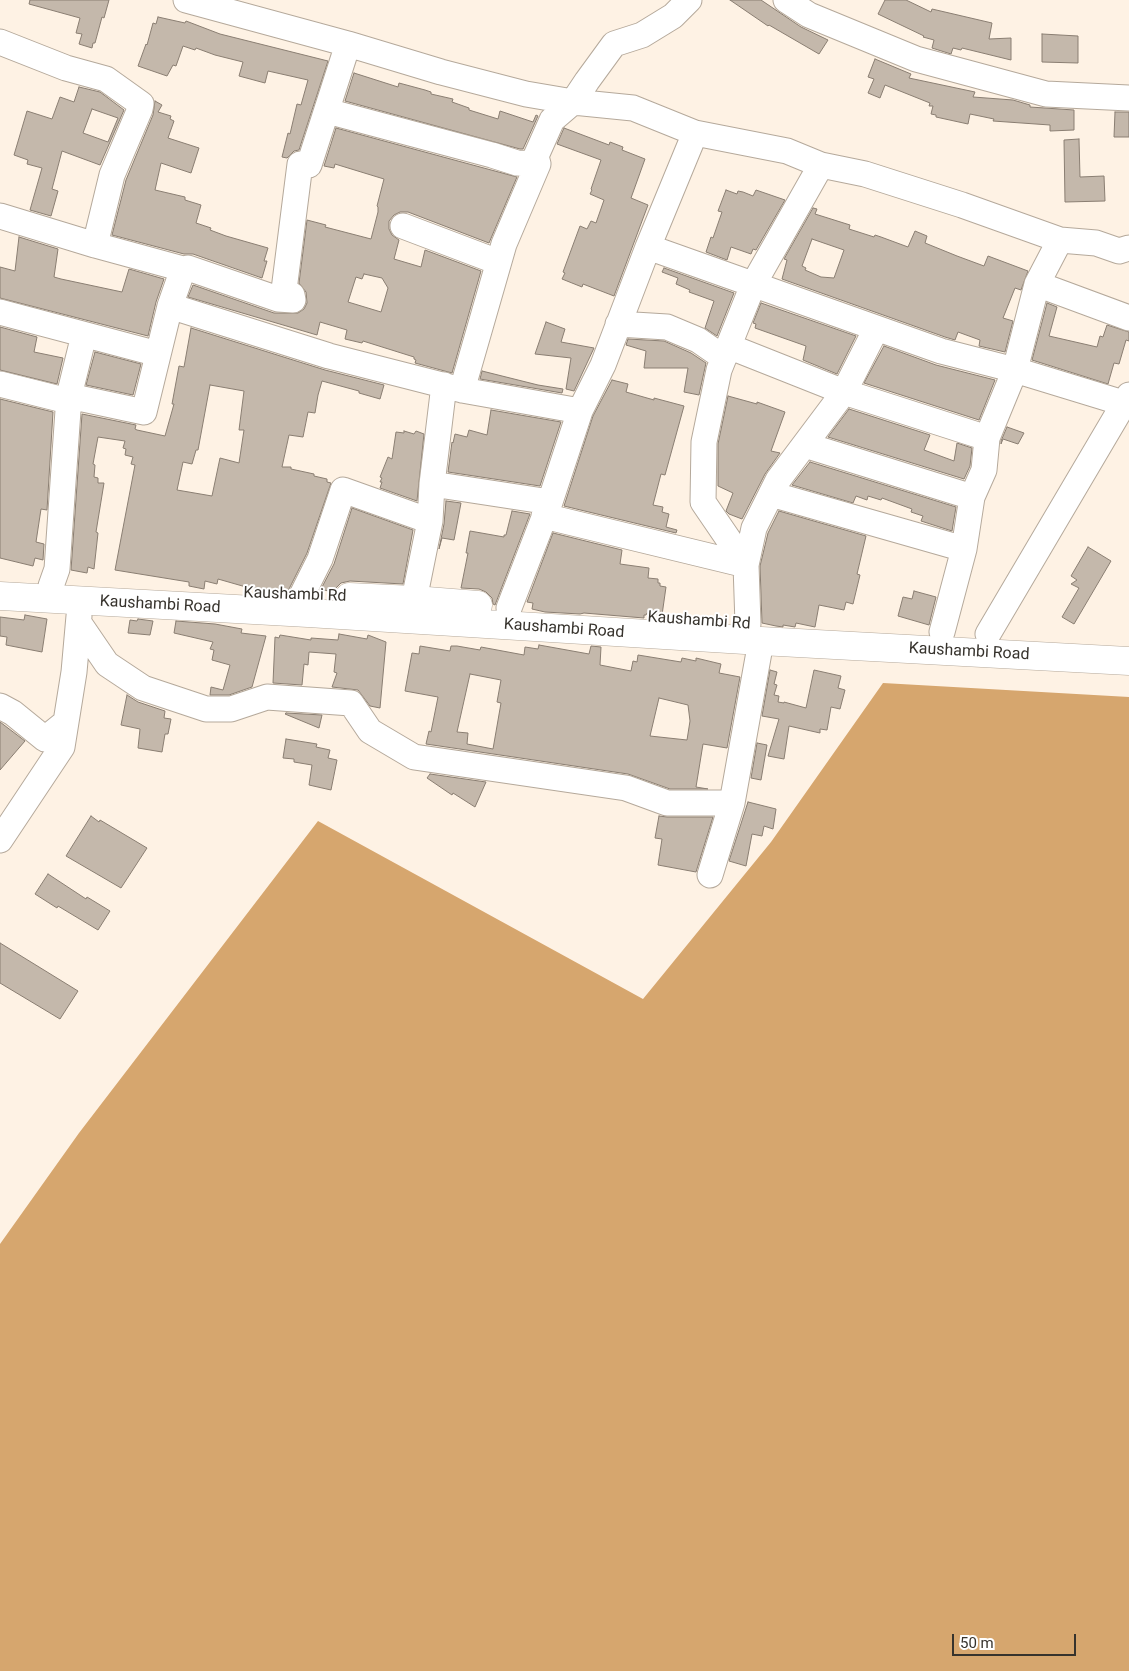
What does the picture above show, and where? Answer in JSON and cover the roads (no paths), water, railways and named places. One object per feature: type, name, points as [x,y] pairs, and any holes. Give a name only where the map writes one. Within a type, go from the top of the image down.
[{"type":"main road","name":"Kaushambi Rd","points":[[0,582],[52,586],[414,600],[754,633],[942,632],[1129,644]]},
{"type":"main road","name":"Kaushambi Road","points":[[0,596],[79,612],[308,613],[754,633],[1129,661]]},
{"type":"street","points":[[186,0],[526,94],[573,102],[633,108],[695,133],[788,151],[821,165],[874,177],[962,205],[1060,240],[1096,243],[1119,250],[1129,248]]},
{"type":"street","points":[[414,600],[430,521],[432,484],[453,388],[504,244],[538,164],[536,156],[552,120],[573,102],[614,44],[642,35],[673,16],[689,0]]},
{"type":"street","points":[[786,0],[809,15],[916,60],[1046,94],[1129,98]]},
{"type":"street","points":[[0,42],[66,68],[106,79],[140,104],[112,175],[95,245]]},
{"type":"street","points":[[0,216],[95,245],[183,269],[188,268],[278,299],[292,300],[292,295],[284,290],[300,164],[309,165],[348,44]]},
{"type":"street","points":[[327,111],[518,163],[538,164]]},
{"type":"street","points":[[509,608],[547,509],[580,411],[603,366],[648,246],[695,133]]},
{"type":"street","points":[[746,565],[703,502],[704,442],[719,370],[753,285],[821,165]]},
{"type":"street","points":[[403,226],[498,262]]},
{"type":"street","points":[[942,632],[964,549],[972,497],[984,470],[988,438],[1015,370],[1037,284],[1060,240]]},
{"type":"street","points":[[648,246],[941,351],[1126,399],[988,634]]},
{"type":"street","points":[[69,396],[144,412],[170,306],[183,269]]},
{"type":"street","points":[[1037,284],[1129,318]]},
{"type":"street","points":[[170,306],[329,356],[453,388],[580,411]]},
{"type":"street","points":[[0,312],[158,354]]},
{"type":"street","points":[[618,324],[667,327],[726,352],[988,438]]},
{"type":"street","points":[[710,875],[732,803],[754,633],[746,565],[754,528],[778,480],[844,392],[876,329]]},
{"type":"street","points":[[0,384],[68,401],[84,335]]},
{"type":"street","points":[[52,586],[57,570],[69,396]]},
{"type":"street","points":[[805,445],[972,497]]},
{"type":"street","points":[[432,484],[547,509],[746,565]]},
{"type":"street","points":[[302,595],[320,559],[343,490],[430,521]]},
{"type":"street","points":[[771,494],[964,549]]},
{"type":"street","points":[[79,612],[107,664],[143,688],[206,709],[231,709],[267,697],[351,703],[370,731],[414,758],[626,788],[667,803],[732,803]]},
{"type":"street","points":[[0,840],[62,747],[79,612]]},
{"type":"street","points":[[0,706],[13,713],[45,739],[66,722]]}]
